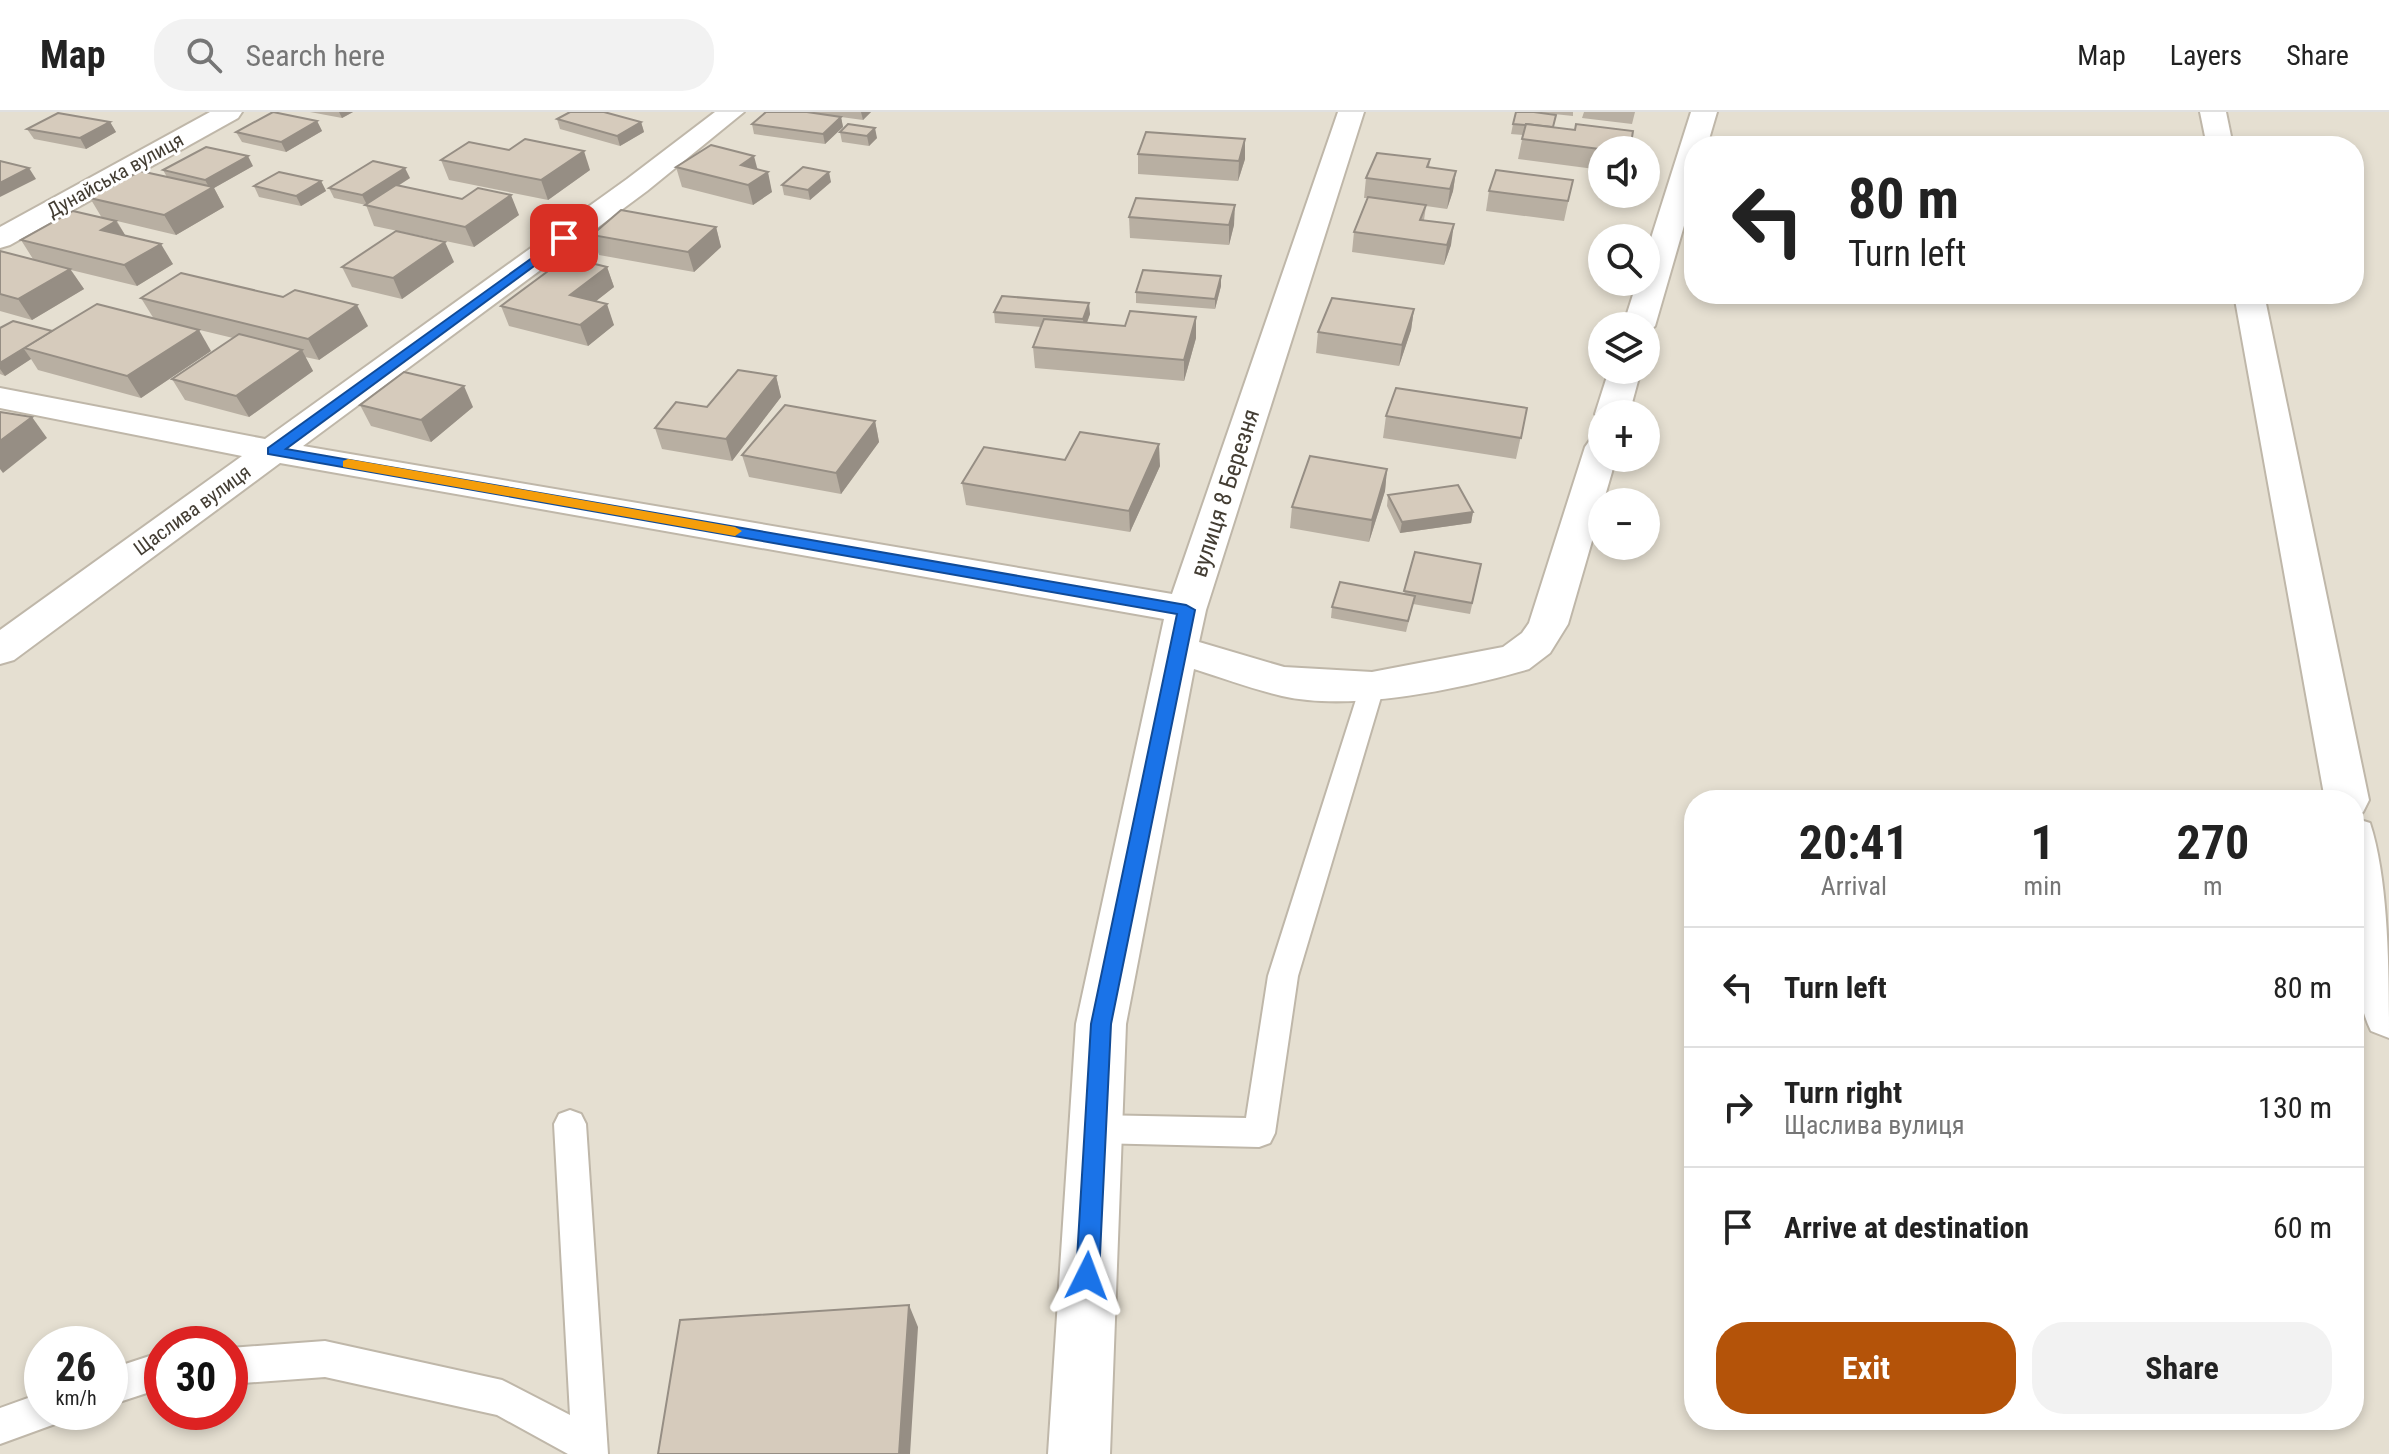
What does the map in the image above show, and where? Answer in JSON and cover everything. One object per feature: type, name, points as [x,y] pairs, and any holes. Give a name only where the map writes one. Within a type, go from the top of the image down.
[{"type":"street","name":"Дунайська вулиця","points":[[0,239],[229,112]]},
{"type":"street","name":"Щаслива вулиця","points":[[0,650],[637,185],[731,112]]},
{"type":"street","name":"вулиця 8 Березня","points":[[1079,1454],[1101,1024],[1182,630],[1351,112]]},
{"type":"street","points":[[1697,136],[1704,112]]},
{"type":"street","points":[[2213,112],[2218,136]]},
{"type":"street","points":[[1643,312],[1684,178]]},
{"type":"street","points":[[2251,304],[2345,790]]},
{"type":"street","points":[[0,398],[1182,630],[1283,682],[1310,686],[1372,687],[1515,659],[1536,643],[1548,624],[1594,472]]},
{"type":"street","points":[[2364,887],[2389,1016]]},
{"type":"lane","points":[[1095,1129],[1259,1133],[1283,976],[1372,687]]},
{"type":"lane","points":[[570,1124],[590,1450]]},
{"type":"lane","points":[[248,1365],[325,1359],[502,1398],[590,1450]]},
{"type":"lane","points":[[0,1426],[24,1417]]},
{"type":"shaded area","points":[[0,112],[2389,112],[2389,1454],[0,1454]]},
{"type":"building","points":[[273,112],[317,121],[281,142],[236,132]]},
{"type":"building","points":[[570,112],[604,112],[641,122],[617,136],[557,119]]},
{"type":"building","points":[[766,112],[807,112],[841,117],[823,134],[752,124]]},
{"type":"building","points":[[1516,112],[1556,115],[1553,127],[1513,124]]},
{"type":"building","points":[[58,113],[110,122],[80,138],[27,129]]},
{"type":"building","points":[[848,124],[875,128],[867,136],[840,132]]},
{"type":"building","points":[[1526,124],[1575,130],[1576,124],[1633,131],[1632,136],[1588,136],[1588,148],[1522,139]]},
{"type":"building","points":[[1146,132],[1245,139],[1239,161],[1138,154]]},
{"type":"building","points":[[525,139],[584,151],[541,180],[441,160],[469,142],[509,150]]},
{"type":"building","points":[[711,145],[754,156],[741,165],[768,172],[748,185],[676,167]]},
{"type":"building","points":[[206,147],[248,156],[205,180],[163,170]]},
{"type":"building","points":[[1377,153],[1430,159],[1427,167],[1456,171],[1450,189],[1366,178]]},
{"type":"building","points":[[0,161],[29,168],[0,183]]},
{"type":"building","points":[[373,161],[405,168],[362,195],[329,188]]},
{"type":"building","points":[[803,167],[829,172],[808,190],[782,185]]},
{"type":"building","points":[[1496,170],[1573,180],[1568,201],[1489,191]]},
{"type":"building","points":[[140,171],[213,187],[164,215],[90,198]]},
{"type":"building","points":[[279,172],[321,181],[296,196],[254,186]]},
{"type":"building","points":[[396,185],[462,199],[478,188],[511,195],[465,227],[365,205]]},
{"type":"building","points":[[1368,197],[1426,205],[1420,220],[1454,224],[1447,245],[1354,232]]},
{"type":"building","points":[[1136,198],[1235,205],[1229,225],[1129,217]]},
{"type":"building","points":[[621,210],[716,227],[688,252],[592,235]]},
{"type":"building","points":[[73,211],[116,221],[101,230],[161,244],[124,265],[21,240]]},
{"type":"building","points":[[396,231],[445,242],[393,278],[342,267]]},
{"type":"building","points":[[0,251],[70,269],[18,299],[0,294]]},
{"type":"building","points":[[567,257],[607,267],[570,295],[607,304],[580,325],[501,306]]},
{"type":"building","points":[[1143,270],[1221,276],[1215,299],[1136,292]]},
{"type":"building","points":[[181,273],[283,297],[295,290],[357,305],[308,339],[141,298]]},
{"type":"building","points":[[1002,296],[1089,303],[1083,319],[994,312]]},
{"type":"building","points":[[1332,298],[1414,309],[1402,345],[1318,332]]},
{"type":"building","points":[[97,304],[199,330],[127,376],[24,348]]},
{"type":"building","points":[[1130,311],[1196,317],[1184,360],[1033,347],[1044,319],[1125,326]]},
{"type":"building","points":[[13,321],[52,331],[0,363],[0,328]]},
{"type":"building","points":[[239,334],[302,350],[236,396],[172,379]]},
{"type":"building","points":[[738,370],[776,376],[726,439],[655,428],[676,402],[707,407]]},
{"type":"building","points":[[404,372],[464,386],[421,420],[360,405]]},
{"type":"building","points":[[1396,388],[1527,408],[1521,438],[1386,416]]},
{"type":"building","points":[[785,405],[875,421],[836,473],[742,455]]},
{"type":"building","points":[[0,412],[32,417],[0,441]]},
{"type":"building","points":[[1080,432],[1159,444],[1129,511],[962,483],[984,447],[1065,460]]},
{"type":"building","points":[[1310,456],[1387,469],[1372,520],[1292,507]]},
{"type":"building","points":[[1458,485],[1473,512],[1402,522],[1388,495]]},
{"type":"building","points":[[1415,552],[1481,564],[1472,603],[1404,591]]},
{"type":"building","points":[[1340,582],[1415,596],[1408,621],[1332,607]]},
{"type":"building","points":[[909,1305],[899,1454],[658,1454],[680,1320]]},
{"type":"slow traffic","points":[[348,464],[735,531]]},
{"type":"route","points":[[564,238],[273,451],[1186,610],[1101,1024],[1087,1276]]}]
